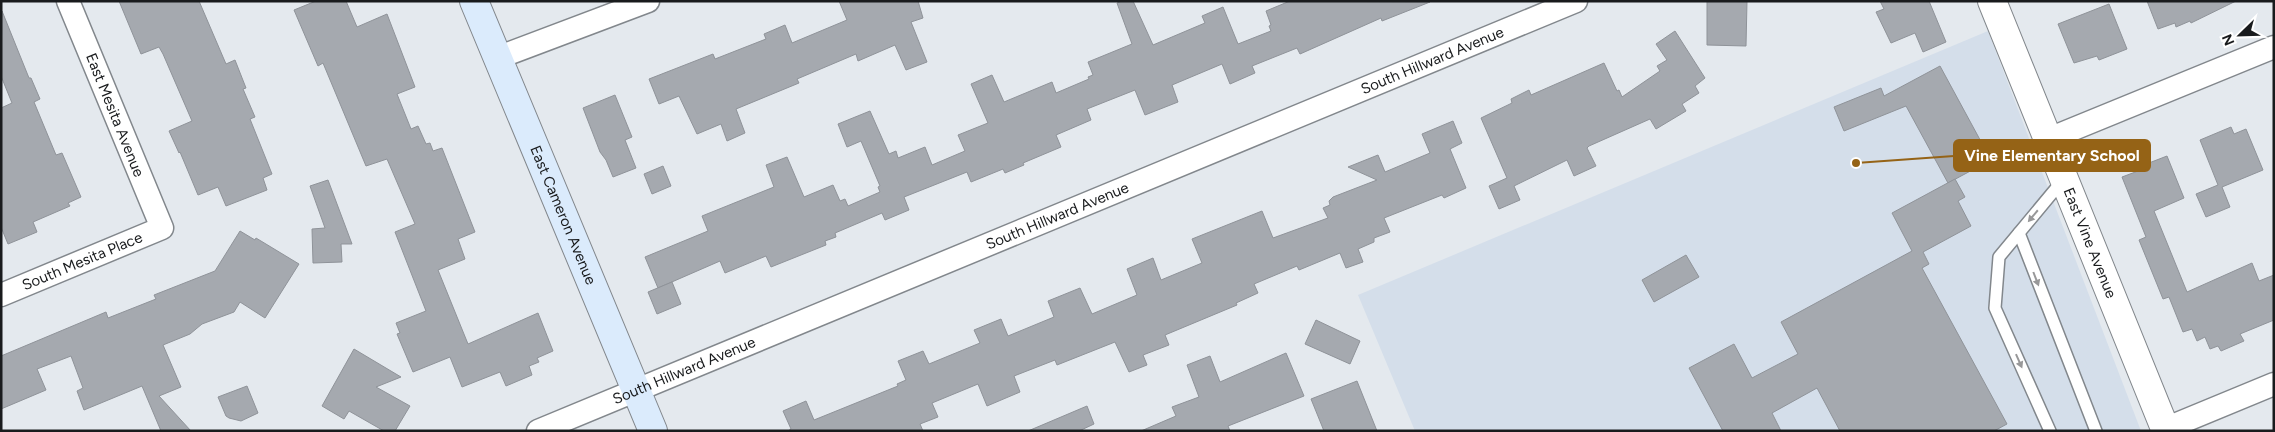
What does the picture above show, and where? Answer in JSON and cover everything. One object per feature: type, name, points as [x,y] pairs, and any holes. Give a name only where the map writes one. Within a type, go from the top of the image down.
[{"type":"main road","name":"East Cameron Avenue","points":[[474,1],[653,431]]},
{"type":"street","name":"East Mesita Avenue","points":[[68,1],[162,228]]},
{"type":"street","points":[[497,58],[648,1]]},
{"type":"street","name":"South Hillward Avenue","points":[[538,431],[1576,1]]},
{"type":"street","name":"East Vine Avenue","points":[[1992,1],[2165,430]]},
{"type":"street","points":[[2049,139],[2274,46]]},
{"type":"street","name":"South Mesita Place","points":[[1,295],[162,228]]},
{"type":"street","points":[[2165,430],[2274,384]]},
{"type":"lane","points":[[2050,431],[1995,308],[1999,257],[2064,179]]},
{"type":"lane","points":[[2019,233],[2096,431]]},
{"type":"shaded area","points":[[1988,31],[2141,431],[1415,431],[1358,295]]},
{"type":"building","points":[[119,1],[199,1],[226,64],[235,60],[246,88],[243,89],[255,117],[250,119],[272,174],[263,178],[267,190],[226,206],[218,187],[198,195],[169,131],[192,121],[159,47],[141,54]]},
{"type":"building","points":[[316,1],[346,1],[357,27],[387,14],[415,87],[397,94],[411,129],[418,126],[426,144],[430,143],[433,151],[442,148],[475,232],[458,239],[465,259],[438,270],[468,344],[538,313],[553,351],[537,358],[539,362],[529,366],[532,375],[506,386],[500,372],[462,387],[450,357],[413,372],[397,334],[400,333],[396,323],[426,311],[395,232],[415,224],[387,159],[366,166],[323,63],[318,66],[294,10]]},
{"type":"building","points":[[839,1],[918,1],[923,18],[911,22],[927,62],[906,70],[895,45],[858,61],[856,54],[797,79],[799,83],[736,109],[745,133],[727,141],[721,124],[697,134],[679,96],[659,104],[649,79],[713,54],[715,59],[766,39],[764,34],[785,25],[792,43],[847,20]]},
{"type":"building","points":[[1133,1],[1153,45],[1205,23],[1202,16],[1223,7],[1238,44],[1271,31],[1266,11],[1290,1],[1430,2],[1382,21],[1381,18],[1300,54],[1297,48],[1252,66],[1255,73],[1230,84],[1222,64],[1172,85],[1178,102],[1145,115],[1135,90],[1087,109],[1091,120],[1056,135],[1061,147],[1005,173],[1003,169],[971,182],[967,172],[904,197],[909,210],[885,220],[882,213],[835,233],[836,237],[825,241],[826,245],[771,267],[766,256],[725,273],[720,261],[658,288],[645,257],[708,231],[702,216],[774,187],[766,165],[787,157],[804,197],[833,185],[840,201],[845,199],[848,206],[880,192],[878,187],[880,186],[861,141],[847,147],[838,124],[870,111],[889,154],[896,151],[898,158],[925,147],[932,165],[965,151],[958,135],[988,123],[971,84],[992,75],[1004,102],[1052,82],[1056,93],[1089,79],[1088,77],[1093,75],[1088,62],[1132,44],[1117,3]]},
{"type":"building","points":[[1707,1],[1747,1],[1746,46],[1707,45]]},
{"type":"building","points":[[1880,1],[1929,1],[1946,42],[1923,52],[1915,33],[1891,43],[1876,12],[1884,9]]},
{"type":"building","points":[[2147,1],[2236,1],[2191,23],[2190,21],[2176,27],[2175,23],[2158,29]]},
{"type":"building","points":[[2109,4],[2127,49],[2099,60],[2097,56],[2074,63],[2058,24]]},
{"type":"building","points":[[2,11],[29,78],[31,78],[40,99],[34,102],[56,155],[62,153],[81,197],[68,203],[70,206],[33,222],[37,232],[8,244],[1,227],[1,108],[12,103],[1,76]]},
{"type":"building","points":[[1675,31],[1705,78],[1695,86],[1699,93],[1682,104],[1686,111],[1656,129],[1650,119],[1589,146],[1587,148],[1596,166],[1574,176],[1567,160],[1514,186],[1520,200],[1499,209],[1489,186],[1507,178],[1481,118],[1512,103],[1511,99],[1529,90],[1531,95],[1604,63],[1617,91],[1619,90],[1622,97],[1660,71],[1657,66],[1667,60],[1656,44]]},
{"type":"building","points":[[1940,66],[1991,160],[1948,183],[1906,106],[1844,131],[1834,107],[1881,88],[1884,96]]},
{"type":"building","points":[[615,95],[632,137],[625,140],[636,168],[613,177],[606,160],[600,152],[583,108]]},
{"type":"building","points":[[1453,121],[1462,143],[1450,149],[1466,188],[1444,198],[1442,195],[1384,218],[1390,232],[1374,238],[1374,242],[1358,249],[1363,262],[1346,268],[1340,253],[1299,270],[1297,266],[1254,284],[1258,293],[1236,303],[1237,305],[1165,335],[1169,345],[1143,355],[1147,365],[1129,372],[1115,342],[1057,365],[1055,360],[1014,376],[1020,392],[987,406],[978,384],[932,403],[938,417],[920,424],[923,431],[788,431],[791,429],[783,411],[806,401],[814,420],[898,386],[897,384],[906,380],[898,361],[923,351],[929,364],[980,343],[974,330],[1001,319],[1008,336],[1054,317],[1048,301],[1080,288],[1092,314],[1137,295],[1127,269],[1153,258],[1161,280],[1202,263],[1192,239],[1262,211],[1273,238],[1328,218],[1323,208],[1330,205],[1329,201],[1333,197],[1377,180],[1348,167],[1378,155],[1385,172],[1430,153],[1422,134]]},
{"type":"building","points":[[2231,127],[2234,134],[2246,129],[2263,170],[2222,187],[2230,207],[2206,217],[2196,194],[2218,185],[2200,140]]},
{"type":"building","points":[[2167,156],[2184,198],[2154,211],[2187,292],[2252,263],[2259,281],[2274,275],[2274,320],[2240,334],[2244,341],[2221,351],[2218,346],[2210,349],[2205,337],[2197,341],[2192,329],[2183,332],[2169,297],[2163,299],[2139,240],[2146,237],[2122,177],[2138,171],[2136,168]]},
{"type":"building","points":[[663,166],[671,186],[652,194],[644,174]]},
{"type":"building","points":[[1955,179],[1965,197],[1958,201],[1971,226],[1923,252],[1929,264],[1922,268],[2007,424],[1994,431],[1840,431],[1817,388],[1772,413],[1781,431],[1723,431],[1689,368],[1734,344],[1752,378],[1798,354],[1781,322],[1912,251],[1892,213]]},
{"type":"building","points":[[328,180],[352,244],[341,244],[342,262],[313,263],[312,229],[325,228],[310,186]]},
{"type":"building","points":[[240,231],[255,240],[256,238],[299,264],[265,318],[240,302],[234,312],[202,324],[190,334],[163,345],[181,387],[159,396],[191,431],[161,431],[142,386],[84,410],[77,391],[83,388],[71,356],[37,369],[46,390],[1,409],[1,356],[106,312],[108,318],[156,299],[154,295],[215,271]]},
{"type":"building","points":[[1686,255],[1699,277],[1654,302],[1642,280]]},
{"type":"building","points":[[672,282],[681,304],[657,314],[648,292]]},
{"type":"building","points":[[1316,320],[1360,341],[1350,364],[1305,344]]},
{"type":"building","points":[[354,349],[401,377],[376,387],[410,406],[395,431],[384,431],[349,411],[344,419],[322,406]]},
{"type":"building","points":[[1286,353],[1304,396],[1228,426],[1230,431],[1141,431],[1176,416],[1172,407],[1199,397],[1187,365],[1210,356],[1220,382]]},
{"type":"building","points":[[1357,381],[1377,431],[1324,431],[1311,399]]},
{"type":"building","points":[[247,386],[258,413],[241,421],[229,418],[226,416],[218,397]]},
{"type":"building","points":[[1087,406],[1094,424],[1079,431],[1028,431]]},
{"type":"place","name":"Vine Elementary School","points":[[1856,163]]}]
